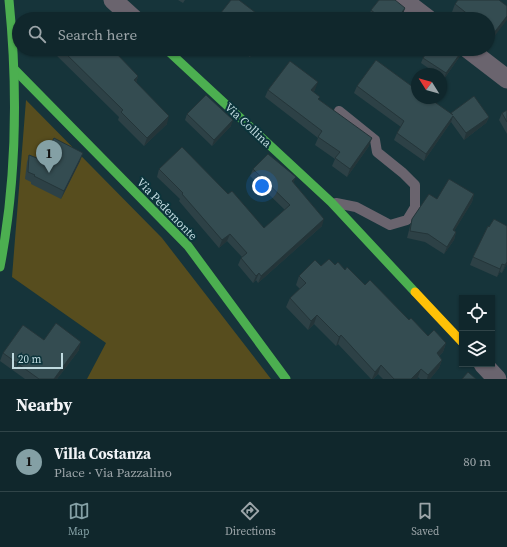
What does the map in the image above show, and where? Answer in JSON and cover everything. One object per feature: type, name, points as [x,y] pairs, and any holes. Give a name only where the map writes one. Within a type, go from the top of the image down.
[{"type":"street","points":[[9,0],[12,35]]},
{"type":"street","points":[[113,0],[126,12]]},
{"type":"street","points":[[403,0],[419,12]]},
{"type":"street","points":[[0,267],[9,208],[13,162],[15,112],[14,56]]},
{"type":"street","name":"Via Collina","points":[[174,56],[331,202],[459,339]]},
{"type":"street","points":[[477,56],[507,79]]},
{"type":"street","name":"Via Pedemonte","points":[[15,70],[188,246],[286,379]]},
{"type":"street","points":[[486,367],[497,379]]},
{"type":"lane","points":[[331,202],[356,207],[390,225],[407,220],[415,207],[415,185],[377,152],[375,140],[339,111]]},
{"type":"shaded area","points":[[26,100],[162,238],[271,379],[87,379],[106,343],[12,277]]},
{"type":"building","points":[[231,0],[239,0],[255,12],[222,12]]},
{"type":"building","points":[[379,0],[395,0],[405,8],[402,12],[373,12],[371,10]]},
{"type":"building","points":[[458,0],[499,0],[507,6],[507,16],[495,31],[495,12],[465,12],[455,4]]},
{"type":"building","points":[[68,56],[119,56],[138,76],[134,80],[169,116],[147,138],[121,112],[123,110]]},
{"type":"building","points":[[424,56],[458,56],[447,72],[447,68],[438,68],[423,58]]},
{"type":"building","points":[[376,60],[411,86],[411,104],[437,104],[453,115],[451,113],[474,96],[489,117],[466,133],[453,116],[426,154],[397,133],[404,121],[357,86]]},
{"type":"building","points":[[290,61],[318,82],[311,90],[320,97],[318,99],[372,138],[350,169],[335,158],[340,152],[318,137],[322,131],[268,90]]},
{"type":"building","points":[[206,95],[233,120],[214,140],[187,114]]},
{"type":"building","points":[[507,110],[507,122],[502,113]]},
{"type":"building","points":[[54,138],[83,153],[64,191],[28,172],[29,155],[42,160]]},
{"type":"building","points":[[182,147],[228,194],[232,191],[264,228],[290,205],[253,169],[268,154],[296,177],[292,181],[324,219],[261,276],[259,273],[256,276],[241,258],[247,253],[230,234],[222,240],[182,194],[183,193],[159,169]]},
{"type":"building","points":[[449,179],[474,194],[453,230],[456,232],[447,247],[428,234],[410,231],[412,219],[429,194],[437,199]]},
{"type":"building","points":[[494,219],[507,226],[507,262],[505,265],[502,264],[500,269],[473,257],[488,226],[489,227]]},
{"type":"building","points":[[329,259],[335,265],[338,262],[345,270],[347,267],[365,285],[370,280],[409,320],[411,318],[428,336],[434,330],[446,343],[437,353],[442,360],[428,375],[421,369],[411,379],[394,379],[381,365],[375,372],[341,335],[339,337],[317,315],[311,321],[290,298],[306,283],[299,276],[315,260],[321,266]]},
{"type":"building","points":[[56,323],[81,342],[54,379],[39,379],[3,353],[23,325],[44,340]]},
{"type":"building","points":[[468,372],[476,379],[462,379]]},
{"type":"traffic: fast","points":[[9,0],[12,34]]},
{"type":"traffic: fast","points":[[0,267],[6,234],[13,167],[15,101],[13,56]]},
{"type":"traffic: fast","points":[[174,56],[331,202],[415,292]]},
{"type":"traffic: fast","points":[[15,70],[188,246],[286,379]]},
{"type":"traffic: slow","points":[[415,292],[459,339]]},
{"type":"place","name":"Villa Costanza","points":[[49,173]]}]
